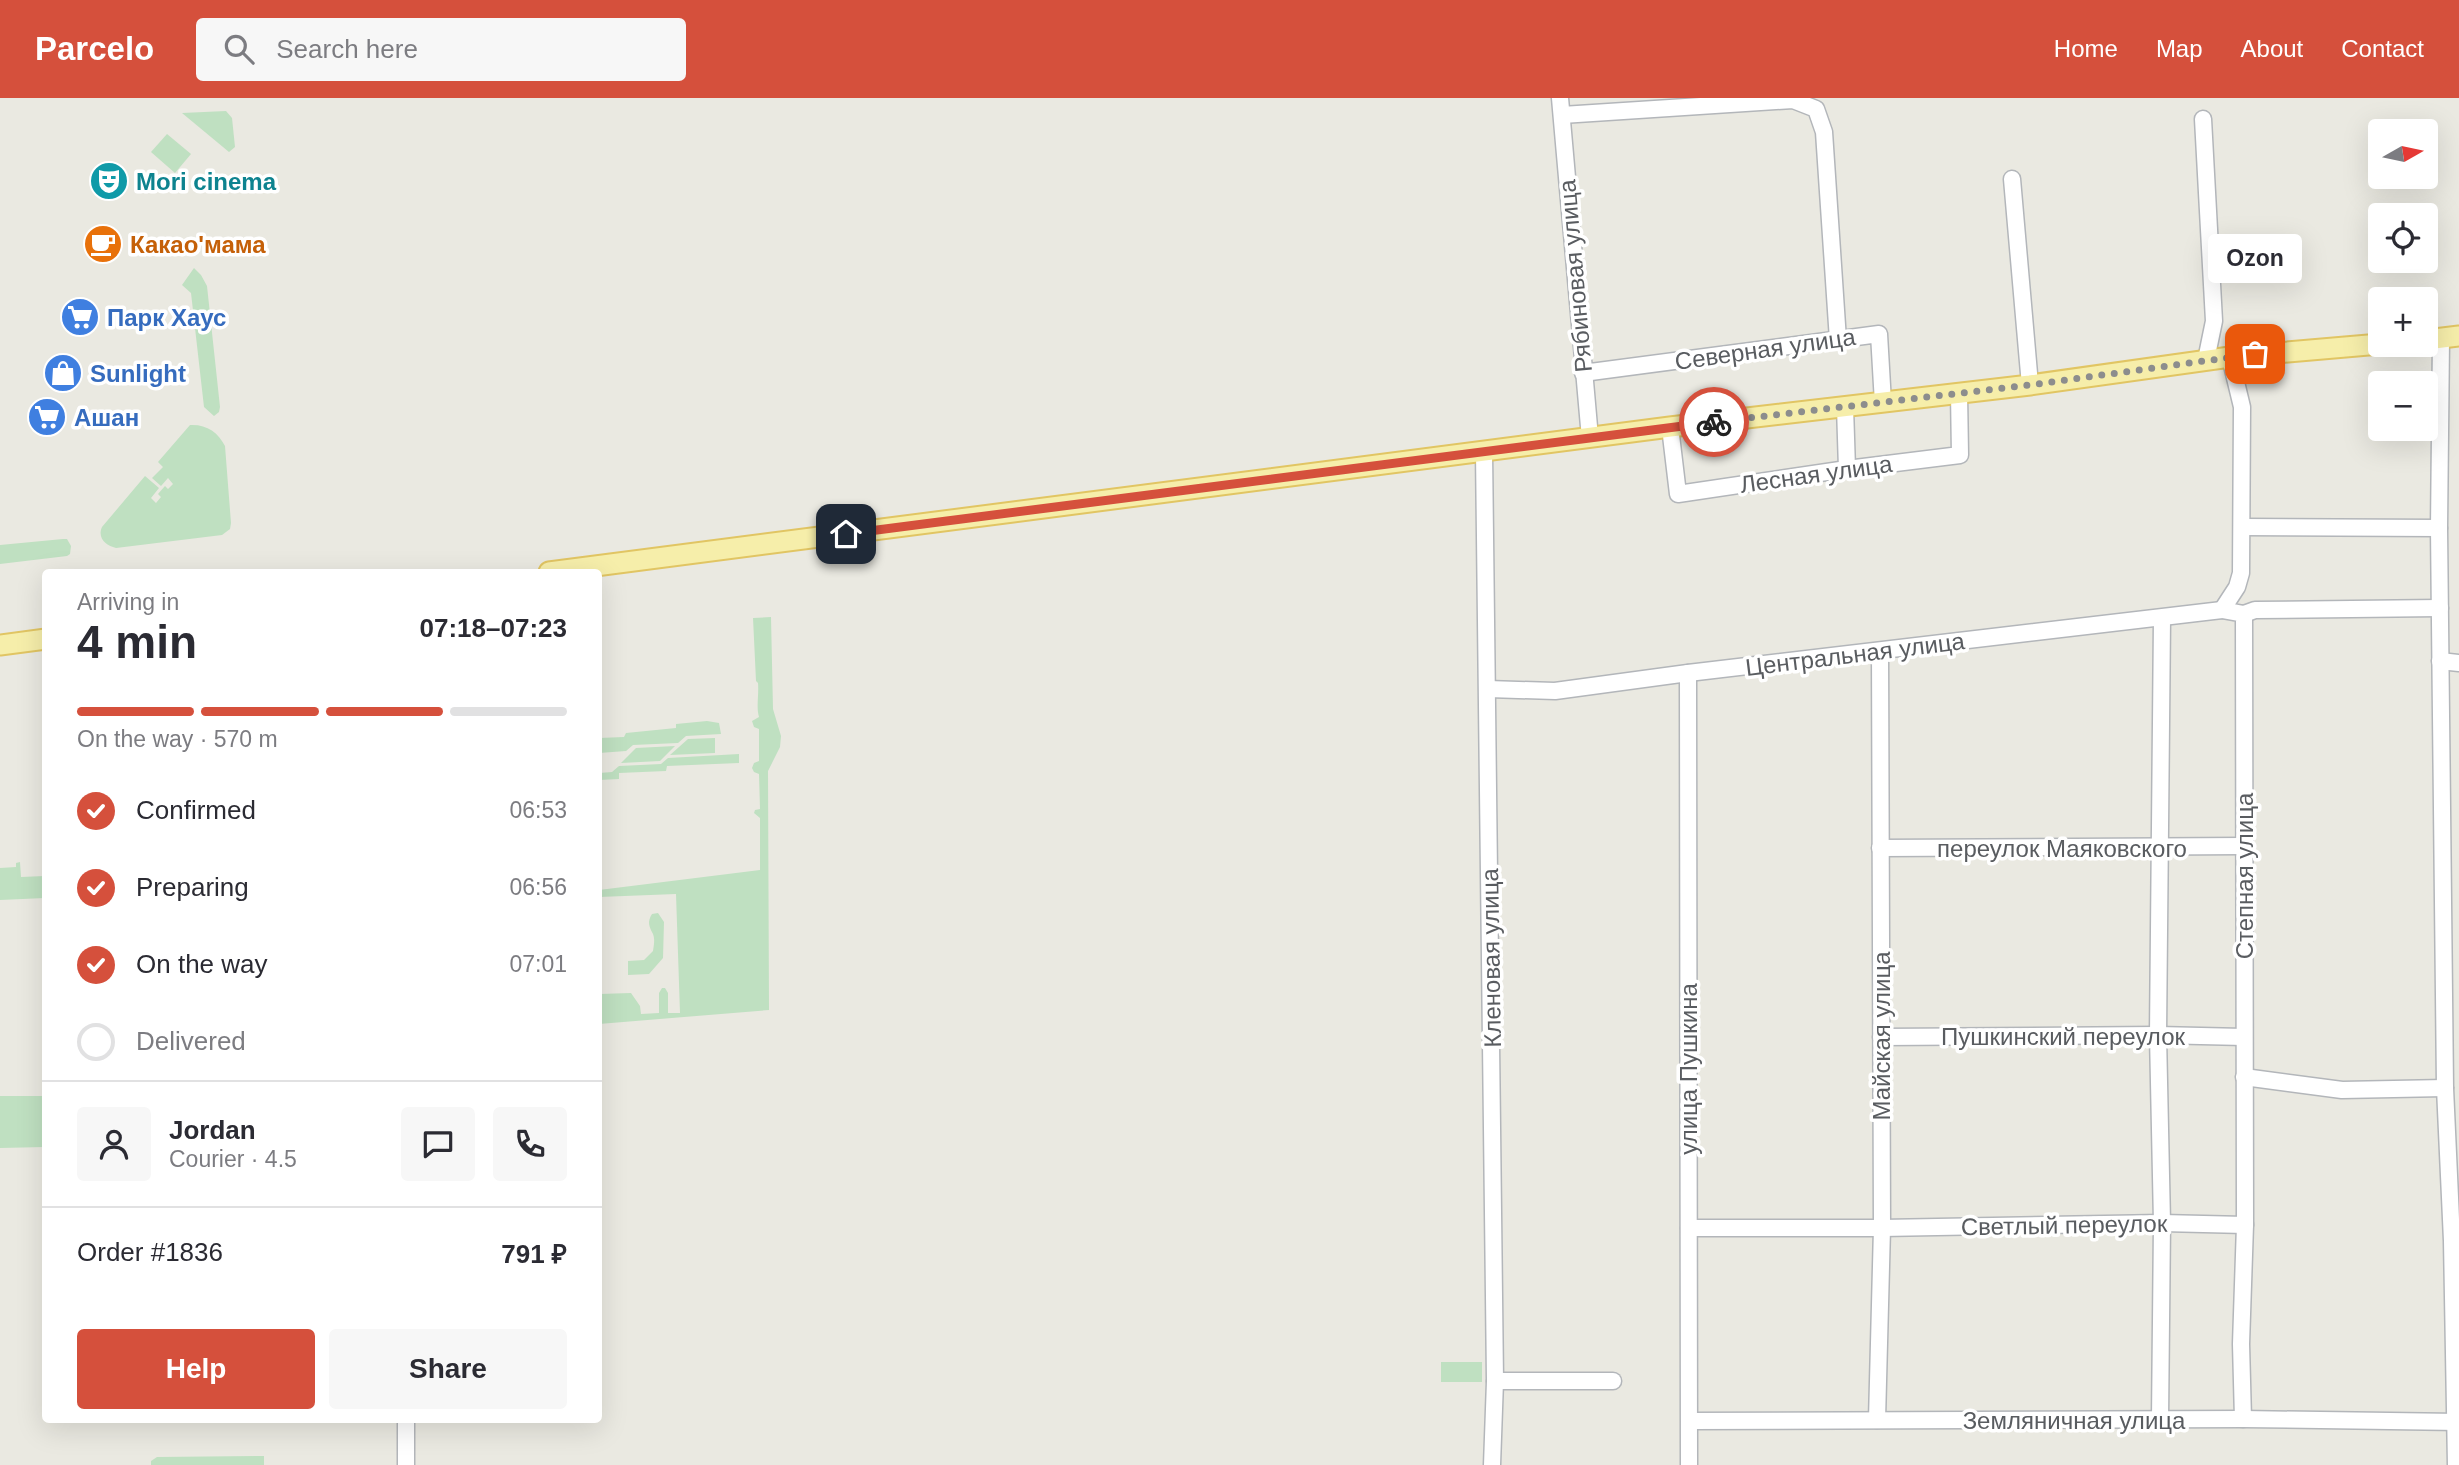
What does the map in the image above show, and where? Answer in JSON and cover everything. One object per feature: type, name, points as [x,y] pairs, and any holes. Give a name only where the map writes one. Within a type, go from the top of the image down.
[{"type":"main road","points":[[571,569],[1670,427],[2030,385],[2230,356],[2368,345]]},
{"type":"main road","points":[[0,645],[42,640]]},
{"type":"street","name":"Рябиновая улица","points":[[1560,98],[1590,438]]},
{"type":"street","points":[[1562,115],[1793,100],[1816,108],[1824,132],[1838,340]]},
{"type":"street","points":[[2203,119],[2214,321],[2206,360]]},
{"type":"street","points":[[2012,179],[2030,385]]},
{"type":"street","name":"Северная улица","points":[[1583,373],[1879,334],[1883,403]]},
{"type":"street","points":[[2442,338],[2440,661],[2452,1050],[2445,1088],[2455,1242],[2456,1465]]},
{"type":"street","points":[[2230,356],[2242,407],[2241,573],[2237,587],[2222,610],[2244,614],[2255,610],[2440,608]]},
{"type":"street","name":"Лесная улица","points":[[1670,427],[1678,494],[1960,455],[1959,393]]},
{"type":"street","points":[[1845,407],[1847,469]]},
{"type":"street","name":"Кленовая улица","points":[[1484,452],[1494,1381],[1492,1465]]},
{"type":"street","points":[[2242,527],[2440,528]]},
{"type":"street","name":"Центральная улица","points":[[1488,689],[1555,691],[2222,610]]},
{"type":"street","name":"Степная улица","points":[[2243,1419],[2244,614]]},
{"type":"street","points":[[2160,1420],[2162,1223],[2158,1035],[2162,619]]},
{"type":"street","name":"Майская улица","points":[[1877,1420],[1882,1228],[1880,651]]},
{"type":"street","points":[[2440,661],[2459,663]]},
{"type":"street","name":"улица Пушкина","points":[[1688,673],[1689,1465]]},
{"type":"street","name":"переулок Маяковского","points":[[1880,848],[2244,846]]},
{"type":"street","name":"Пушкинский переулок","points":[[1881,1037],[2245,1037]]},
{"type":"street","points":[[2244,1077],[2342,1090],[2445,1088]]},
{"type":"street","name":"Светлый переулок","points":[[1689,1228],[2162,1223],[2245,1225]]},
{"type":"street","points":[[1494,1381],[1613,1381]]},
{"type":"street","name":"Земляничная улица","points":[[1690,1421],[2243,1419],[2457,1422]]},
{"type":"street","points":[[406,1423],[406,1465]]},
{"type":"green space","points":[[226,111],[232,118],[235,147],[229,152],[182,113]]},
{"type":"green space","points":[[167,134],[191,154],[175,173],[151,152]]},
{"type":"green space","points":[[194,268],[207,286],[220,407],[214,416],[204,407],[191,293],[182,285]]},
{"type":"green space","points":[[190,425],[211,430],[225,446],[230,529],[222,535],[116,548],[106,543],[101,535],[102,527],[145,476],[159,488],[151,498],[156,503],[161,497],[158,494],[165,486],[168,489],[173,484],[168,478],[161,486],[152,478],[163,467],[158,462]]},
{"type":"green space","points":[[67,539],[71,546],[67,556],[0,564],[0,545]]},
{"type":"green space","points":[[771,617],[773,709],[781,736],[780,747],[768,771],[769,1010],[602,1024],[602,994],[631,993],[640,1006],[641,1014],[659,1013],[659,993],[665,988],[668,993],[668,1013],[680,1013],[676,894],[602,897],[602,890],[760,870],[760,818],[754,813],[760,809],[759,774],[752,768],[754,763],[759,761],[759,729],[754,727],[752,721],[759,717],[753,618]]},
{"type":"green space","points":[[707,721],[719,723],[721,734],[686,736],[678,743],[633,745],[626,751],[602,753],[602,738],[676,728],[676,724]]},
{"type":"green space","points":[[715,738],[715,753],[670,755],[688,739]]},
{"type":"green space","points":[[675,746],[660,761],[621,763],[636,748]]},
{"type":"green space","points":[[739,754],[739,763],[667,766],[666,771],[619,773],[619,779],[602,780],[602,773],[612,772],[619,766],[661,764],[668,758]]},
{"type":"green space","points":[[20,862],[21,877],[42,876],[42,898],[0,900],[0,868],[16,867],[16,863]]},
{"type":"green space","points":[[658,913],[664,922],[663,958],[649,974],[628,975],[628,961],[644,960],[653,951],[654,938],[649,922],[652,914]]},
{"type":"green space","points":[[0,1096],[42,1096],[42,1147],[0,1148]]},
{"type":"green space","points":[[1441,1362],[1482,1362],[1482,1382],[1441,1382]]},
{"type":"green space","points":[[264,1456],[264,1465],[151,1465],[151,1461],[157,1457]]},
{"type":"way so far","points":[[1714,422],[2030,385],[2255,354]]},
{"type":"place","name":"Mori cinema","points":[[109,181]]},
{"type":"place","name":"Какао'мама","points":[[103,244]]},
{"type":"place","name":"Парк Хаус","points":[[80,317]]},
{"type":"place","name":"Ozon","points":[[2255,354]]},
{"type":"place","name":"Sunlight","points":[[63,373]]},
{"type":"place","name":"Ашан","points":[[47,417]]},
{"type":"route","points":[[846,534],[1714,422]]}]
